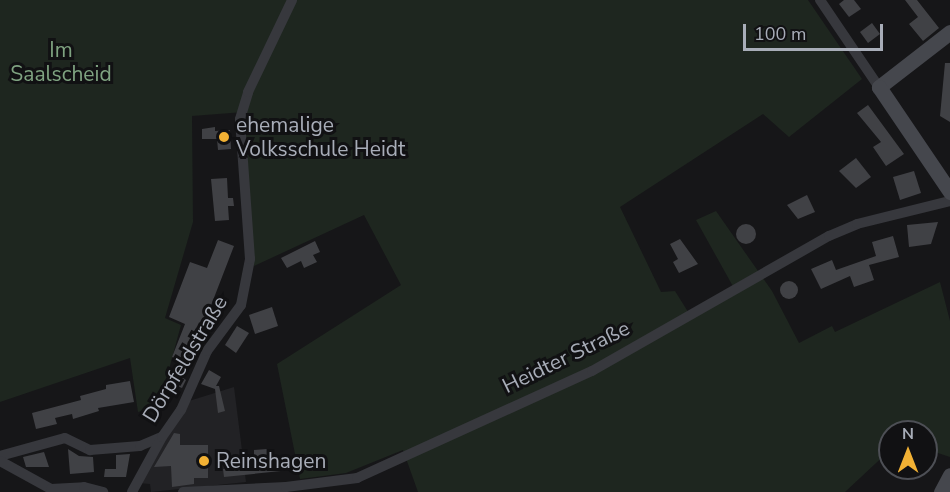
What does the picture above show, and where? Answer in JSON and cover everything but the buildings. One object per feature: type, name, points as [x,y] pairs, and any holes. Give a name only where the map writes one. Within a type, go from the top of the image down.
[{"type":"street","name":"Dörpfeldstraße","points":[[132,492],[162,437],[181,410],[207,351],[241,305],[246,289],[250,259],[240,119],[248,92],[292,0]]},
{"type":"street","points":[[820,0],[950,192]]},
{"type":"street","points":[[879,87],[950,32]]},
{"type":"street","name":"Heidter Straße","points":[[183,492],[286,487],[357,478],[592,371],[829,236],[858,224],[950,201]]},
{"type":"street","points":[[0,456],[65,438],[90,450],[140,446],[162,437]]},
{"type":"street","points":[[0,461],[51,489],[84,488],[103,492]]},
{"type":"street","points":[[941,492],[950,475]]},
{"type":"shaded area","points":[[234,387],[246,482],[151,492],[150,484],[139,483],[189,401]]},
{"type":"green space","name":"Im Saalscheid","points":[[0,0],[808,0],[862,79],[789,137],[763,114],[620,207],[661,292],[675,291],[690,315],[735,290],[696,220],[716,211],[772,291],[799,343],[832,326],[835,332],[940,282],[950,321],[950,457],[938,453],[938,420],[878,420],[878,461],[845,492],[418,492],[403,450],[346,473],[300,479],[277,364],[401,285],[364,215],[254,266],[244,112],[192,116],[193,222],[165,318],[181,325],[159,406],[138,412],[130,358],[0,402]]},
{"type":"place","name":"ehemalige Volksschule Heidt","points":[[224,137]]},
{"type":"place","name":"Reinshagen","points":[[204,461]]}]
